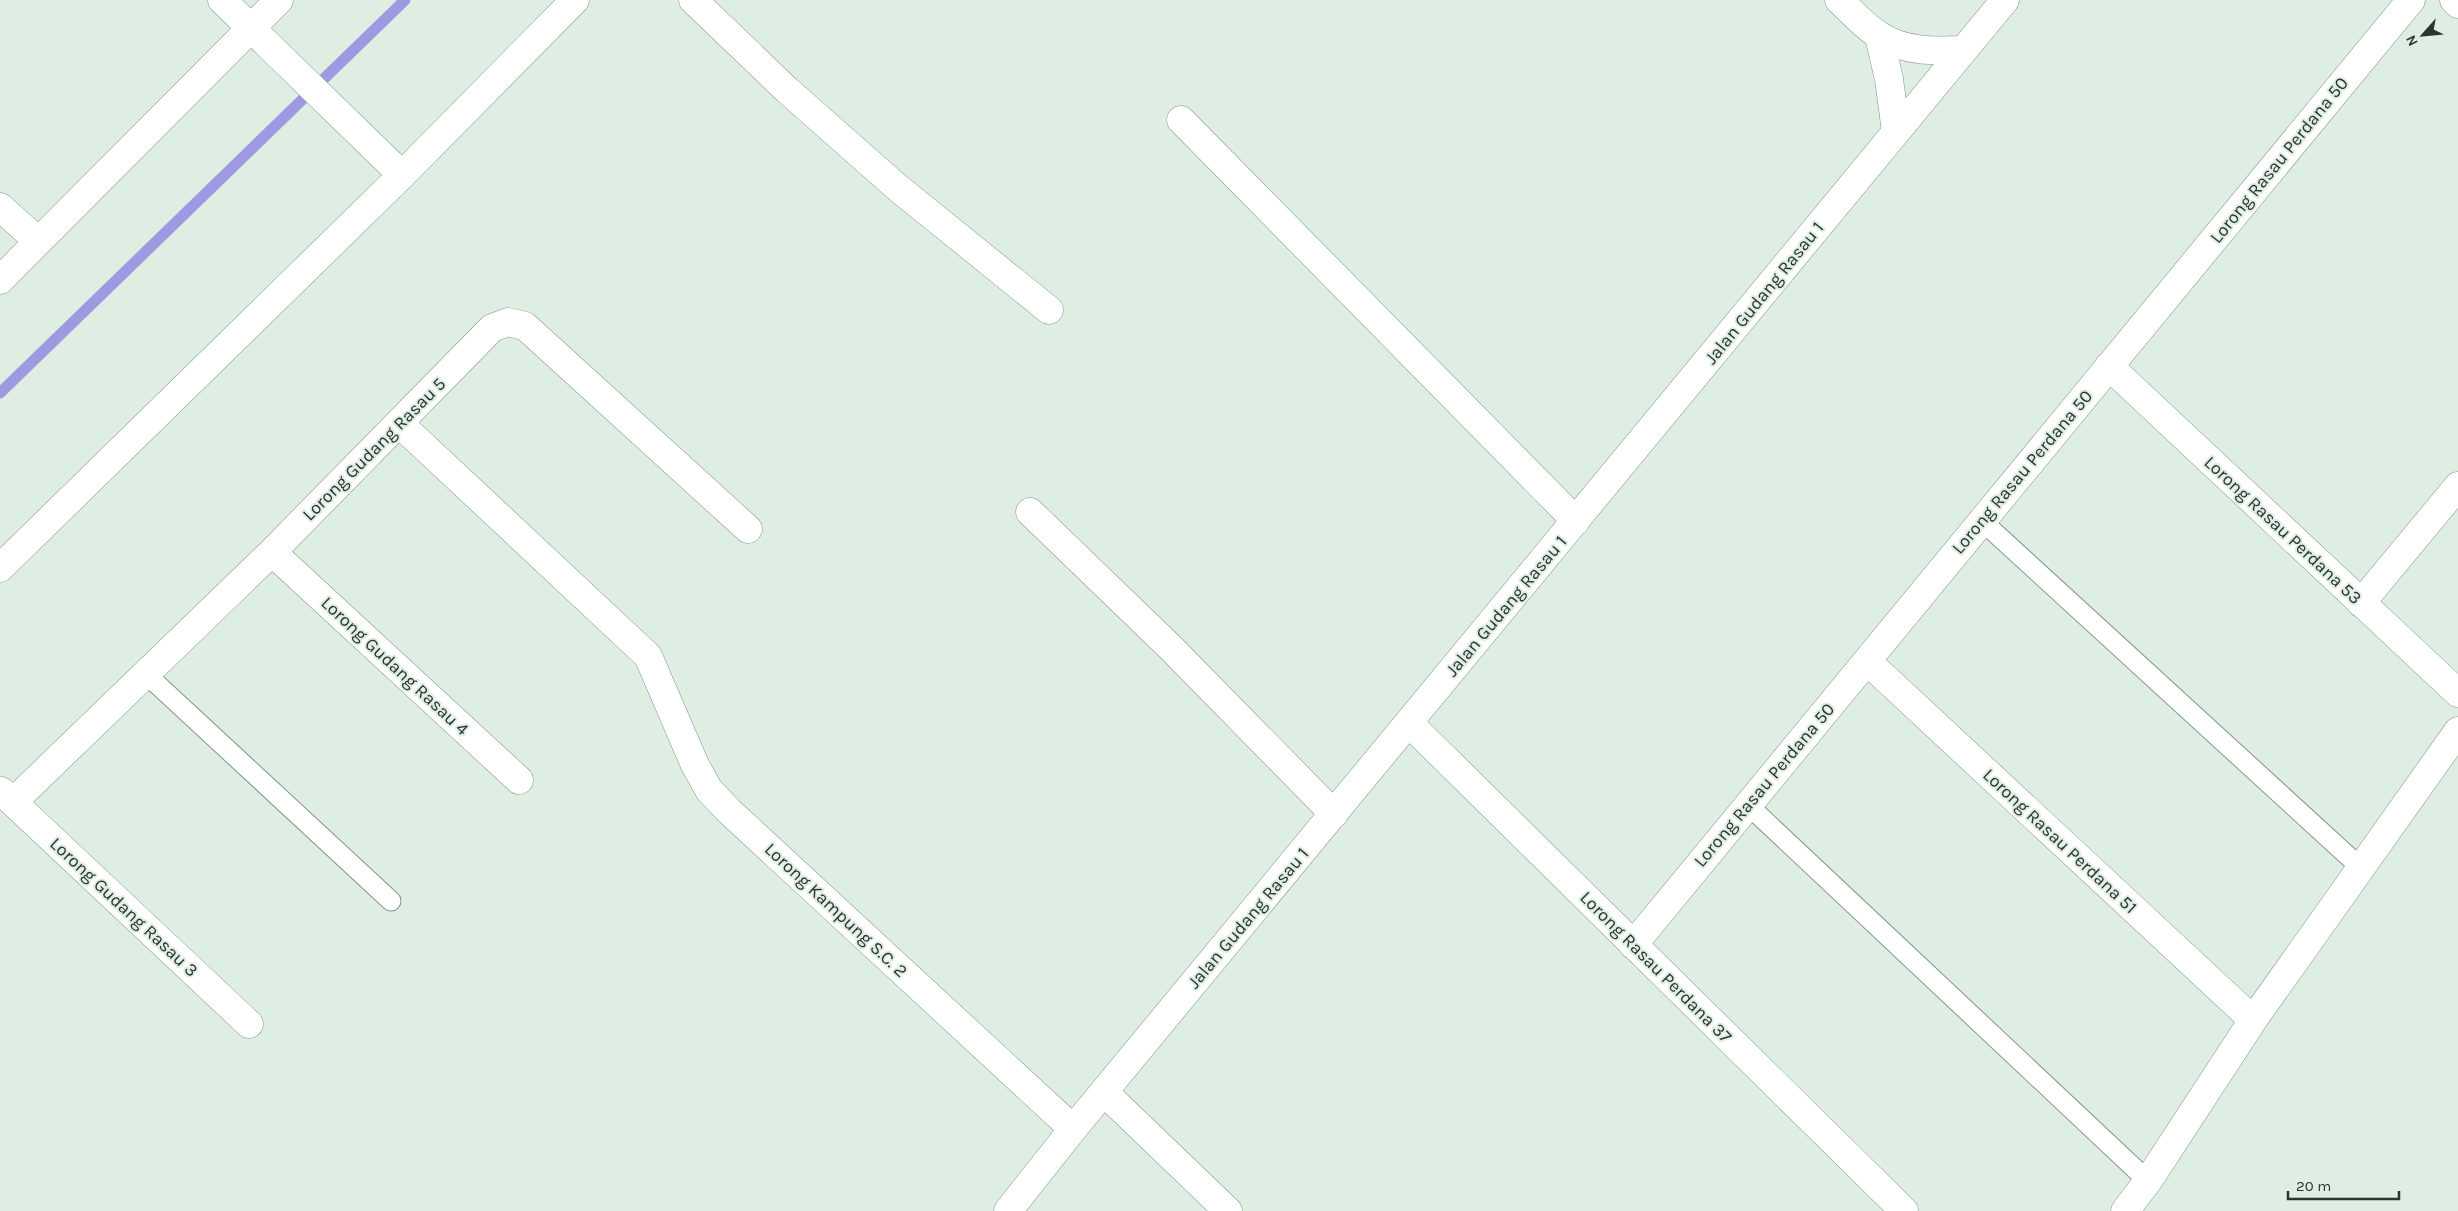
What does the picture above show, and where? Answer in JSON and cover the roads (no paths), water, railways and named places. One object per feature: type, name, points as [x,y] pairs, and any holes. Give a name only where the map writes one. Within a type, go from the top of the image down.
[{"type":"street","points":[[222,0],[402,175]]},
{"type":"street","points":[[0,280],[279,0]]},
{"type":"street","points":[[0,568],[402,175],[575,0]]},
{"type":"street","points":[[693,0],[787,90],[898,188],[1049,310]]},
{"type":"street","points":[[1839,0],[1879,36],[1904,48],[1926,51],[1962,50]]},
{"type":"street","name":"Jalan Gudang Rasau 1","points":[[1008,1211],[1073,1129],[2005,0]]},
{"type":"street","name":"Lorong Rasau Perdana 50","points":[[1633,945],[2411,0]]},
{"type":"street","points":[[2454,0],[2458,4]]},
{"type":"street","points":[[1879,36],[1889,78],[1896,132]]},
{"type":"street","points":[[1181,120],[1576,521]]},
{"type":"street","points":[[0,207],[38,241]]},
{"type":"street","name":"Lorong Gudang Rasau 5","points":[[6,796],[146,674],[400,424],[492,328],[508,322],[525,326],[748,529]]},
{"type":"street","name":"Lorong Rasau Perdana 53","points":[[2109,366],[2361,604],[2458,692]]},
{"type":"street","name":"Lorong Kampung S.C. 2","points":[[400,424],[648,656],[695,765],[714,795],[737,819],[1073,1129]]},
{"type":"street","points":[[2361,604],[2458,486]]},
{"type":"street","points":[[1030,512],[1170,647],[1334,814]]},
{"type":"street","name":"Lorong Gudang Rasau 4","points":[[272,552],[519,780]]},
{"type":"street","name":"Lorong Rasau Perdana 51","points":[[1867,661],[2253,1020]]},
{"type":"street","name":"Lorong Rasau Perdana 37","points":[[1409,723],[1904,1211]]},
{"type":"street","points":[[2125,1211],[2148,1181],[2253,1020],[2458,731]]},
{"type":"street","name":"Lorong Gudang Rasau 3","points":[[6,796],[249,1024]]},
{"type":"street","points":[[1104,1092],[1228,1211]]},
{"type":"lane","points":[[1982,521],[2360,867]]},
{"type":"lane","points":[[146,674],[390,901]]},
{"type":"lane","points":[[1748,805],[2148,1181]]},
{"type":"waterway","points":[[0,393],[405,0]]}]
